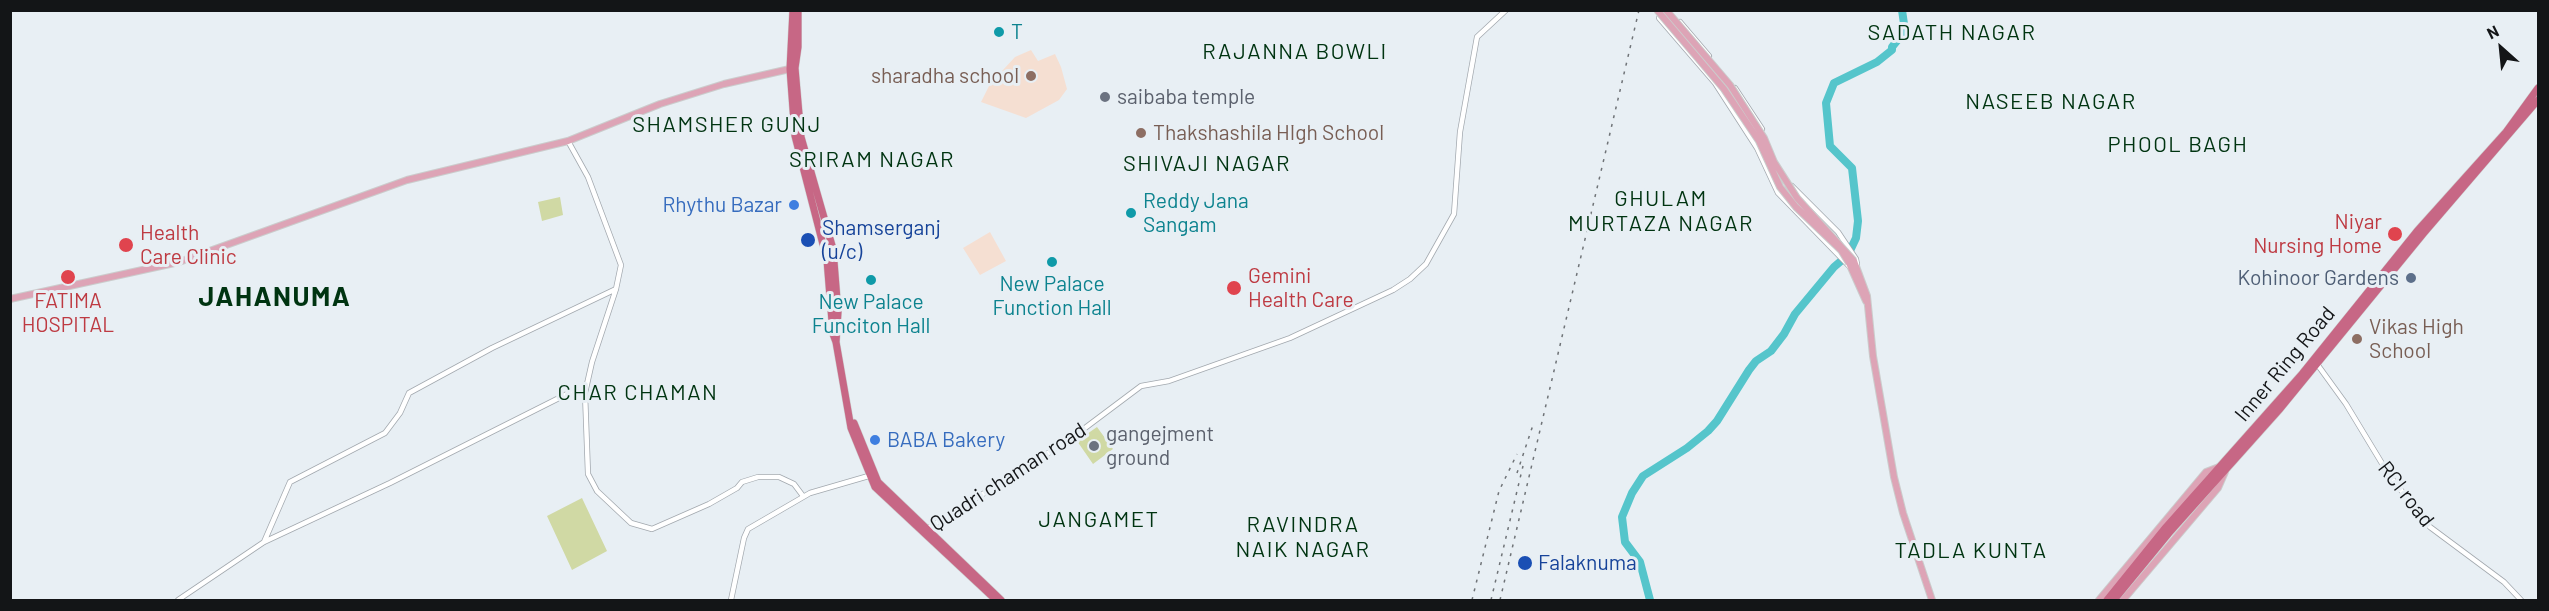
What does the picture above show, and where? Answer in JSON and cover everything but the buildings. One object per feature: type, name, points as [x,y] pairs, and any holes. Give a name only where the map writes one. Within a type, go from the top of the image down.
[{"type":"highway","points":[[793,10],[792,69],[804,154],[832,249],[838,312],[836,342],[850,416],[872,475],[996,600]]},
{"type":"highway","points":[[792,69],[798,47],[798,10]]},
{"type":"highway","name":"Inner Ring Road","points":[[2222,469],[2418,230],[2506,132],[2538,88]]},
{"type":"highway","name":"Inner Ring Road","points":[[2222,469],[2317,364],[2423,234],[2538,100]]},
{"type":"highway","points":[[2107,600],[2222,469]]},
{"type":"highway","points":[[2114,600],[2213,479]]},
{"type":"highway","points":[[926,530],[1001,600]]},
{"type":"main road","points":[[1657,10],[1724,89],[1759,141],[1780,187],[1796,207],[1841,250],[1852,264],[1867,302],[1873,356],[1894,477],[1903,513],[1932,600]]},
{"type":"main road","points":[[1667,10],[1730,85],[1764,138],[1773,162],[1797,198],[1852,264]]},
{"type":"main road","points":[[10,299],[179,262],[407,180],[568,141],[660,104],[724,84],[792,69]]},
{"type":"main road","name":"Inner Ring Road","points":[[2099,600],[2206,472],[2222,469],[2218,488],[2123,600]]},
{"type":"street","name":"Quadri chaman road","points":[[926,530],[1052,451],[1141,386],[1169,381],[1290,338],[1393,290],[1426,264],[1454,214],[1461,132],[1477,37],[1506,10]]},
{"type":"street","points":[[1667,10],[1736,89],[1765,135],[1788,182],[1838,232],[1846,244],[1852,264],[1836,253],[1778,193],[1757,148],[1715,83],[1659,18],[1662,12],[1667,10]]},
{"type":"street","points":[[568,141],[588,177],[620,261],[621,270],[592,362],[585,393],[588,474],[597,491],[631,523],[652,529],[709,504],[737,488],[742,482],[758,477],[779,477],[794,484],[803,496]]},
{"type":"street","points":[[264,542],[290,482],[385,433],[400,412],[409,393],[492,348],[616,289]]},
{"type":"street","name":"RCI road","points":[[2317,364],[2346,404],[2389,475],[2430,527],[2504,582],[2521,600]]},
{"type":"street","points":[[178,600],[264,542],[390,483],[569,393],[585,393]]},
{"type":"street","points":[[731,600],[748,529],[803,496],[872,475]]},
{"type":"shaded area","name":"sharadha school","points":[[1031,50],[1038,61],[1055,54],[1067,89],[1059,100],[1026,118],[981,102],[990,84],[1015,57]]},
{"type":"shaded area","points":[[990,232],[1006,261],[980,275],[963,248]]},
{"type":"green space","points":[[560,197],[563,215],[542,221],[538,202]]},
{"type":"green space","points":[[1097,427],[1113,449],[1093,464],[1077,441]]},
{"type":"green space","points":[[582,498],[607,551],[572,570],[547,516]]},
{"type":"waterway","points":[[1650,600],[1640,562],[1625,542],[1622,517],[1632,493],[1643,476],[1687,448],[1708,431],[1756,361],[1771,351],[1795,314],[1834,267],[1848,255],[1856,238],[1858,221],[1852,168],[1830,146],[1826,103],[1834,83],[1877,62],[1892,50],[1905,31],[1902,10]]},
{"type":"railway","points":[[1500,600],[1639,10]]},
{"type":"railway","points":[[1517,473],[1533,425]]},
{"type":"railway","points":[[1472,600],[1499,491],[1517,454]]},
{"type":"railway","points":[[1491,600],[1523,466]]},
{"type":"place","name":"T","points":[[999,32]]},
{"type":"place","name":"sharadha school","points":[[1031,76]]},
{"type":"place","name":"saibaba temple","points":[[1105,97]]},
{"type":"place","name":"Thakshashila HIgh School","points":[[1141,133]]},
{"type":"place","name":"Rhythu Bazar","points":[[794,205]]},
{"type":"place","name":"Reddy Jana Sangam","points":[[1131,213]]},
{"type":"place","name":"Niyar Nursing Home","points":[[2395,234]]},
{"type":"place","name":"Shamserganj (u/c)","points":[[808,240]]},
{"type":"place","name":"Health Care Clinic","points":[[126,245]]},
{"type":"place","name":"New Palace Function Hall","points":[[1052,262]]},
{"type":"place","name":"FATIMA HOSPITAL","points":[[68,277]]},
{"type":"place","name":"Kohinoor Gardens","points":[[2411,278]]},
{"type":"place","name":"New Palace Funciton Hall","points":[[871,280]]},
{"type":"place","name":"Gemini Health Care","points":[[1234,288]]},
{"type":"place","name":"Vikas High School","points":[[2357,339]]},
{"type":"place","name":"BABA Bakery","points":[[875,440]]},
{"type":"place","name":"gangejment ground","points":[[1094,446]]},
{"type":"place","name":"Falaknuma","points":[[1525,563]]},
{"type":"district","name":"SADATH NAGAR","points":[[1952,33]]},
{"type":"district","name":"RAJANNA BOWLI","points":[[1295,52]]},
{"type":"district","name":"NASEEB NAGAR","points":[[2051,102]]},
{"type":"district","name":"SHAMSHER GUNJ","points":[[727,125]]},
{"type":"district","name":"PHOOL BAGH","points":[[2178,145]]},
{"type":"district","name":"SRIRAM NAGAR","points":[[872,160]]},
{"type":"district","name":"SHIVAJI NAGAR","points":[[1207,164]]},
{"type":"district","name":"GHULAM MURTAZA NAGAR","points":[[1661,212]]},
{"type":"district","name":"JAHANUMA","points":[[275,297]]},
{"type":"district","name":"CHAR CHAMAN","points":[[638,393]]},
{"type":"district","name":"JANGAMET","points":[[1099,520]]},
{"type":"district","name":"RAVINDRA NAIK NAGAR","points":[[1303,538]]},
{"type":"district","name":"TADLA KUNTA","points":[[1971,551]]}]
